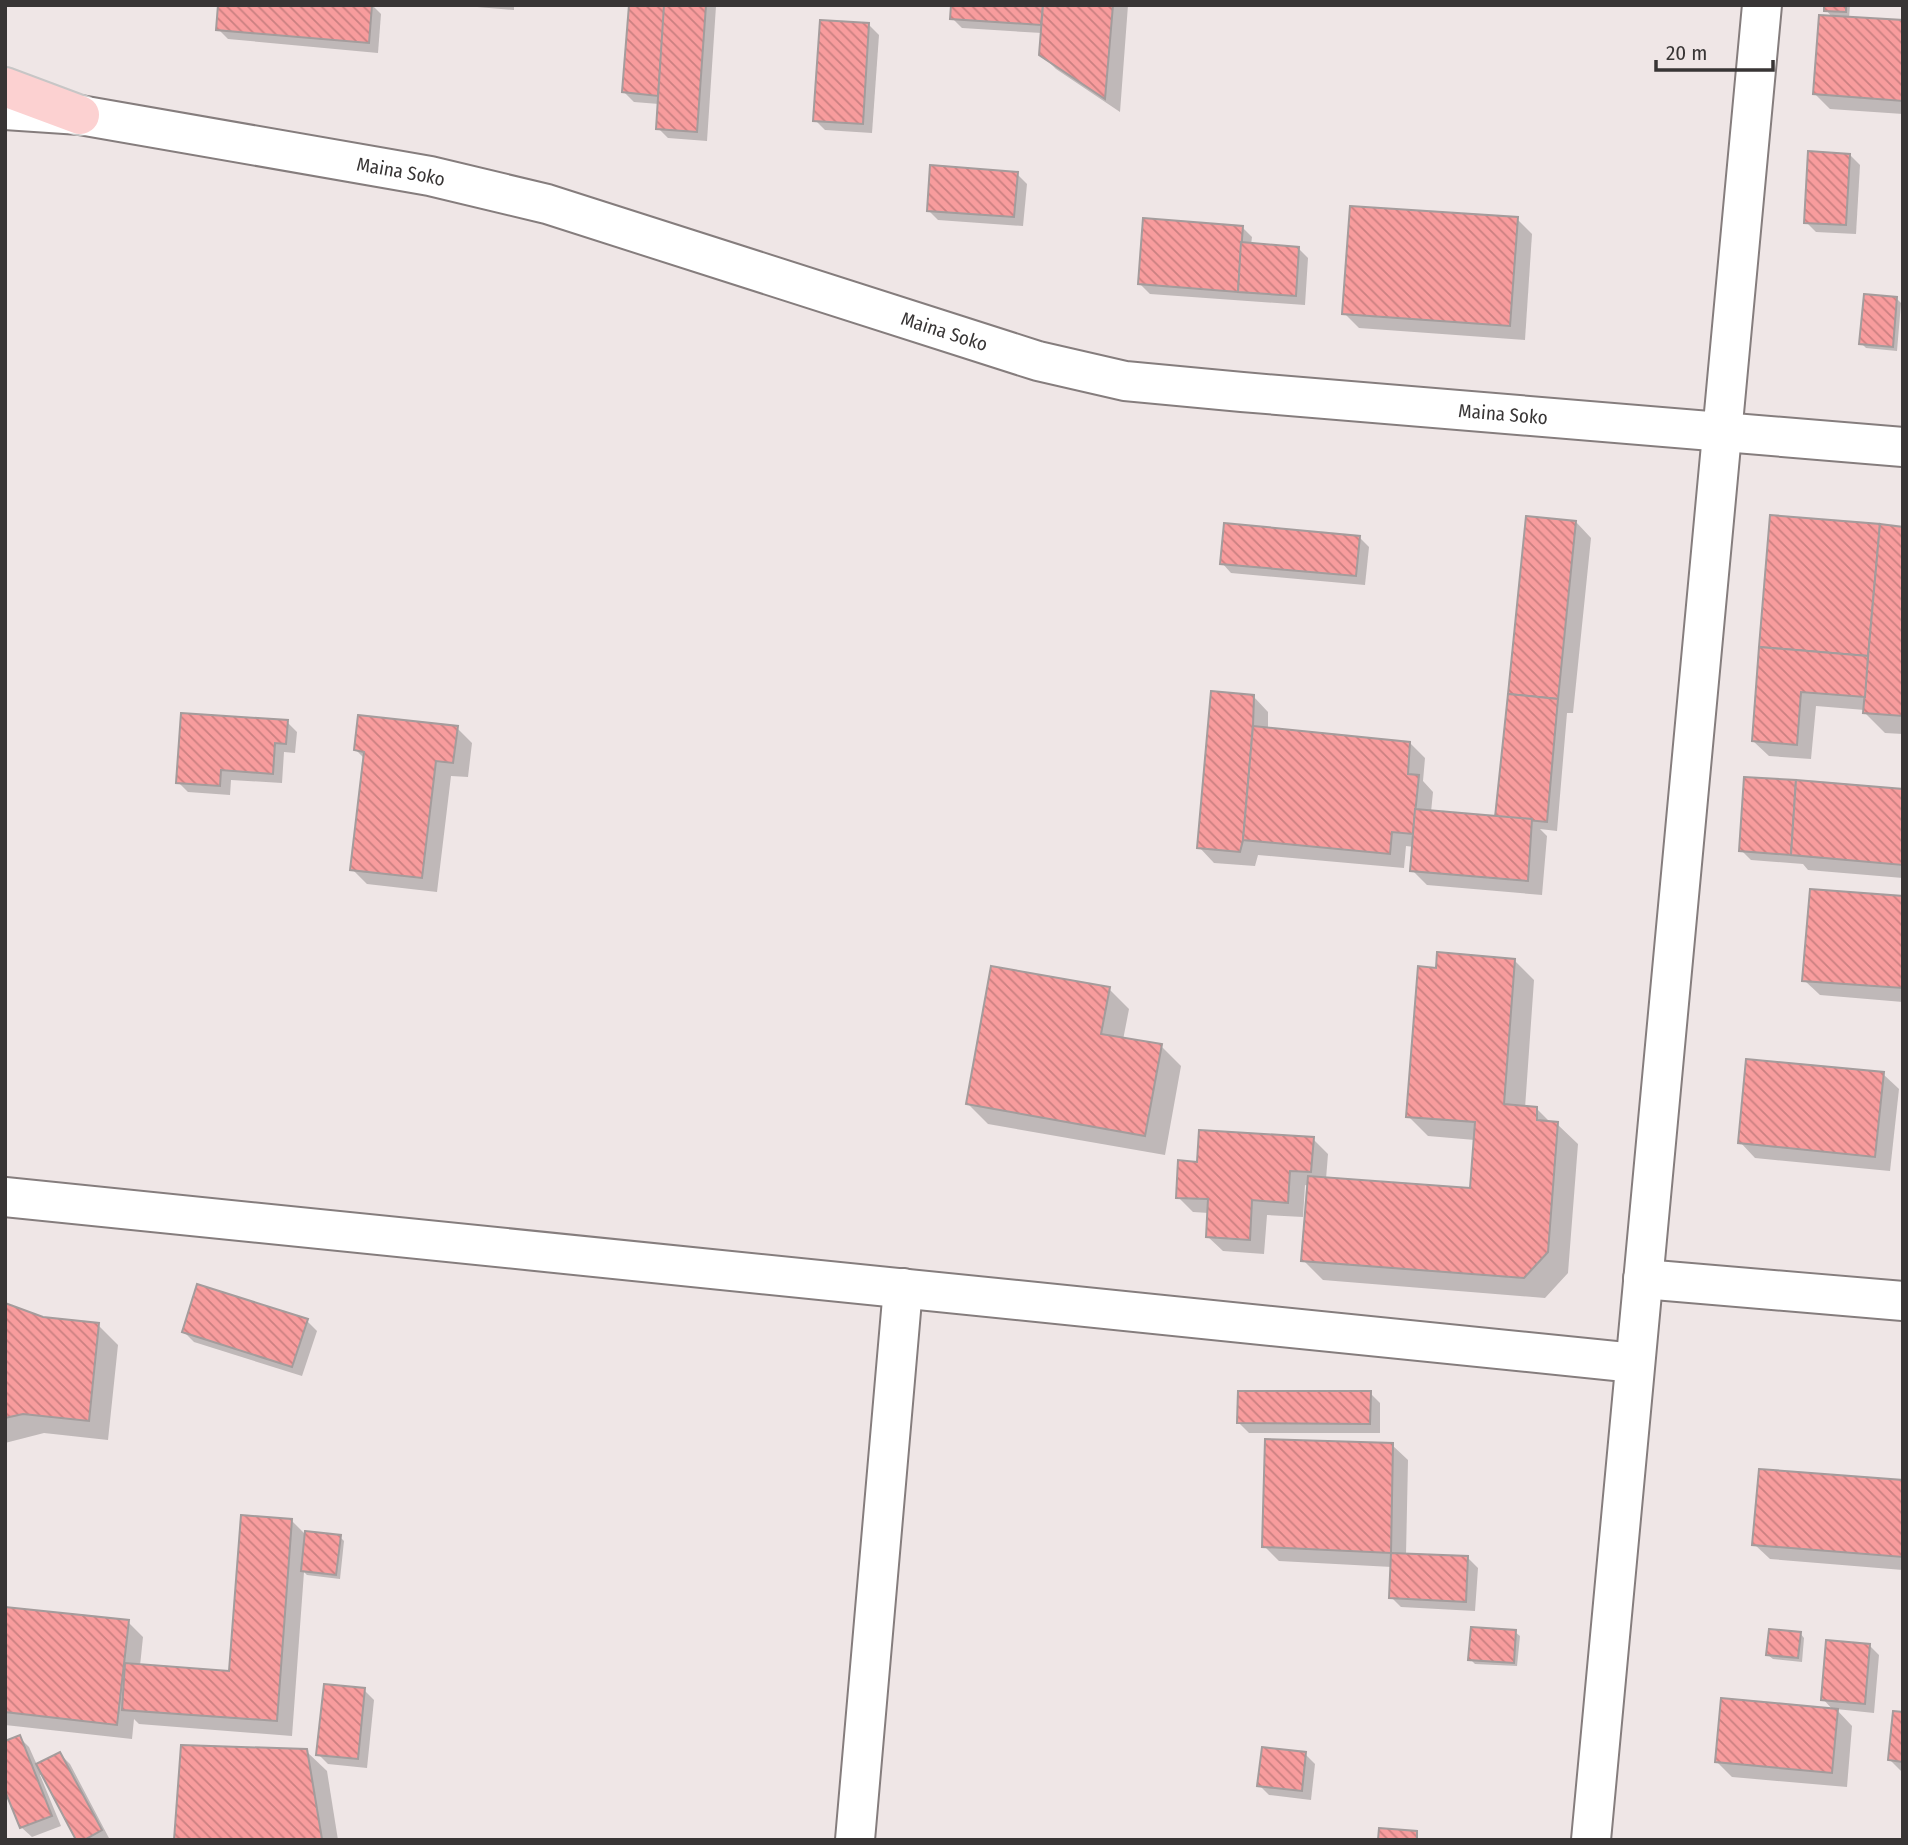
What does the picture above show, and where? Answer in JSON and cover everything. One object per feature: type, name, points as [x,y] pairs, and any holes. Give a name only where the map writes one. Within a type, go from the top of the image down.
[{"type":"main road","points":[[5,87],[80,115]]},
{"type":"main road","points":[[5,119],[80,115]]},
{"type":"street","points":[[1591,1840],[1762,5]]},
{"type":"street","name":"Maina Soko","points":[[5,110],[80,115],[430,176],[547,204],[1038,361],[1125,381],[1903,447]]},
{"type":"street","points":[[5,1197],[1635,1363]]},
{"type":"street","points":[[1643,1279],[1903,1301]]},
{"type":"street","points":[[855,1840],[903,1288]]},
{"type":"building","points":[[218,5],[372,5],[369,43],[216,30]]},
{"type":"building","points":[[629,5],[665,5],[658,96],[622,92]]},
{"type":"building","points":[[664,5],[706,5],[697,132],[656,129]]},
{"type":"building","points":[[951,5],[1043,5],[1041,25],[950,19]]},
{"type":"building","points":[[1043,5],[1113,5],[1105,99],[1039,55]]},
{"type":"building","points":[[1824,5],[1846,5],[1846,12],[1824,11]]},
{"type":"building","points":[[1819,15],[1903,20],[1903,101],[1813,94]]},
{"type":"building","points":[[820,20],[869,23],[863,124],[813,121]]},
{"type":"building","points":[[1808,151],[1850,154],[1846,225],[1804,223]]},
{"type":"building","points":[[930,165],[1018,172],[1014,217],[927,211]]},
{"type":"building","points":[[1350,206],[1518,217],[1510,326],[1342,314]]},
{"type":"building","points":[[1143,218],[1243,226],[1238,292],[1138,284]]},
{"type":"building","points":[[1241,242],[1299,247],[1296,296],[1238,292]]},
{"type":"building","points":[[1864,294],[1897,297],[1893,347],[1859,344]]},
{"type":"building","points":[[1770,515],[1880,524],[1868,656],[1759,647]]},
{"type":"building","points":[[1526,516],[1576,521],[1558,699],[1508,694]]},
{"type":"building","points":[[1224,523],[1360,536],[1356,576],[1220,564]]},
{"type":"building","points":[[1880,524],[1903,527],[1903,716],[1863,713]]},
{"type":"building","points":[[1759,647],[1868,656],[1865,697],[1801,692],[1797,745],[1752,741]]},
{"type":"building","points":[[1211,691],[1254,695],[1240,852],[1197,848]]},
{"type":"building","points":[[1508,694],[1558,699],[1547,822],[1495,817]]},
{"type":"building","points":[[181,713],[288,720],[286,744],[275,743],[273,774],[221,770],[220,786],[176,783]]},
{"type":"building","points":[[358,715],[458,726],[453,763],[436,761],[422,878],[350,870],[364,752],[354,750]]},
{"type":"building","points":[[1253,726],[1410,742],[1408,774],[1419,775],[1413,834],[1392,832],[1390,854],[1243,840]]},
{"type":"building","points":[[1744,777],[1796,780],[1791,855],[1739,851]]},
{"type":"building","points":[[1796,780],[1903,789],[1903,865],[1791,855]]},
{"type":"building","points":[[1415,809],[1532,819],[1528,881],[1410,871]]},
{"type":"building","points":[[1810,889],[1903,896],[1903,988],[1802,981]]},
{"type":"building","points":[[1437,952],[1515,959],[1504,1104],[1537,1107],[1537,1120],[1558,1122],[1548,1252],[1524,1278],[1301,1261],[1308,1176],[1470,1188],[1475,1122],[1406,1117],[1418,966],[1436,968]]},
{"type":"building","points":[[991,966],[1110,987],[1101,1034],[1162,1044],[1145,1136],[966,1104]]},
{"type":"building","points":[[1746,1059],[1884,1072],[1875,1157],[1738,1143]]},
{"type":"building","points":[[1199,1130],[1314,1137],[1311,1172],[1290,1171],[1288,1203],[1252,1200],[1250,1240],[1206,1237],[1208,1199],[1176,1198],[1178,1160],[1197,1162]]},
{"type":"building","points":[[197,1284],[308,1319],[292,1367],[182,1332]]},
{"type":"building","points":[[5,1303],[43,1317],[99,1323],[89,1421],[23,1414],[5,1418]]},
{"type":"building","points":[[1238,1391],[1371,1391],[1370,1424],[1237,1423]]},
{"type":"building","points":[[1265,1439],[1393,1443],[1391,1553],[1262,1547]]},
{"type":"building","points":[[1759,1469],[1903,1480],[1903,1557],[1752,1545]]},
{"type":"building","points":[[241,1515],[292,1519],[277,1721],[122,1710],[125,1663],[229,1671]]},
{"type":"building","points":[[305,1531],[341,1535],[336,1575],[301,1571]]},
{"type":"building","points":[[1391,1553],[1468,1556],[1466,1602],[1389,1598]]},
{"type":"building","points":[[5,1607],[129,1620],[117,1725],[5,1712]]},
{"type":"building","points":[[1471,1627],[1516,1630],[1514,1663],[1468,1660]]},
{"type":"building","points":[[1769,1629],[1801,1632],[1798,1658],[1766,1655]]},
{"type":"building","points":[[1826,1640],[1870,1644],[1865,1704],[1821,1700]]},
{"type":"building","points":[[324,1684],[365,1688],[358,1759],[316,1755]]},
{"type":"building","points":[[1721,1698],[1838,1709],[1832,1773],[1715,1762]]},
{"type":"building","points":[[1893,1711],[1903,1712],[1903,1762],[1888,1760]]},
{"type":"building","points":[[20,1735],[52,1816],[20,1828],[5,1791],[5,1741]]},
{"type":"building","points":[[181,1745],[307,1749],[322,1839],[174,1840]]},
{"type":"building","points":[[1262,1747],[1306,1752],[1302,1791],[1257,1786]]},
{"type":"building","points":[[60,1752],[102,1830],[84,1840],[76,1840],[36,1764]]},
{"type":"building","points":[[1379,1828],[1417,1831],[1417,1840],[1378,1840]]}]
